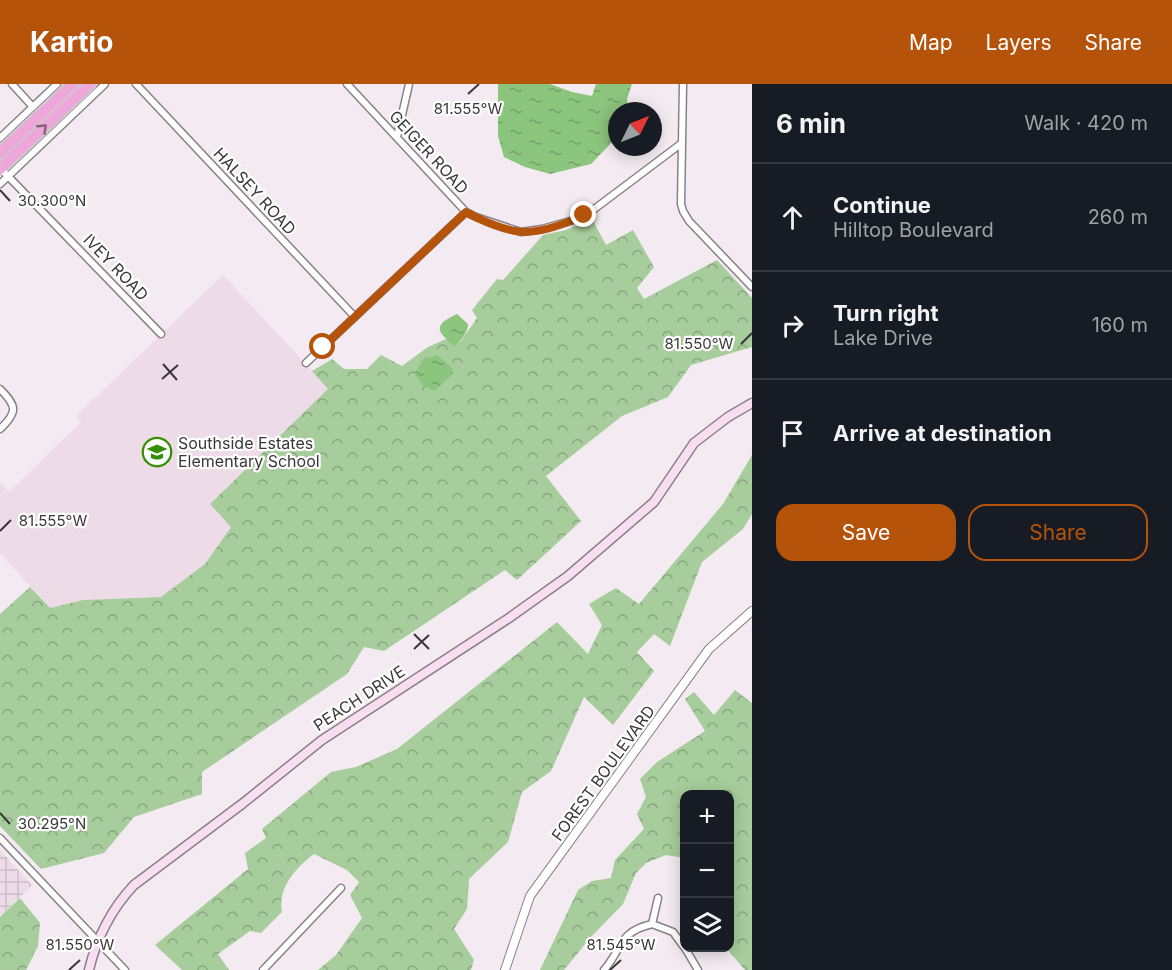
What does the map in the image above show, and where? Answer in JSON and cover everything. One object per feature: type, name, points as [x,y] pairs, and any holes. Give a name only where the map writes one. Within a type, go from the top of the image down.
[{"type":"highway","points":[[0,153],[73,84]]},
{"type":"highway","points":[[2,170],[90,84]]},
{"type":"main road","name":"PEACH DRIVE","points":[[89,970],[98,941],[123,896],[134,885],[242,804],[322,740],[509,618],[568,576],[654,502],[694,442],[752,403]]},
{"type":"street","points":[[12,84],[33,107]]},
{"type":"street","points":[[0,138],[57,84]]},
{"type":"street","points":[[0,184],[2,170],[105,84]]},
{"type":"street","name":"HALSEY ROAD","points":[[136,84],[355,317]]},
{"type":"street","name":"GEIGER ROAD","points":[[347,84],[466,212]]},
{"type":"street","points":[[397,137],[409,84]]},
{"type":"street","points":[[683,84],[683,211],[689,221],[752,287]]},
{"type":"street","points":[[306,363],[466,212],[521,232],[574,220],[593,210],[682,143]]},
{"type":"street","name":"IVEY ROAD","points":[[2,170],[161,334]]},
{"type":"street","points":[[0,389],[13,407],[13,414],[0,429]]},
{"type":"street","name":"FOREST BOULEVARD","points":[[505,970],[530,896],[709,650],[752,611]]},
{"type":"street","points":[[0,838],[125,970]]},
{"type":"street","points":[[263,970],[341,888]]},
{"type":"street","points":[[652,924],[658,898]]},
{"type":"street","points":[[604,970],[629,933],[639,927],[652,924],[673,932],[680,942]]},
{"type":"street","points":[[687,952],[698,970]]},
{"type":"shaded area","name":"Southside Estates Elementary School","points":[[223,275],[329,389],[210,504],[231,527],[205,564],[161,597],[83,600],[50,608],[0,553],[0,482],[9,492],[81,422],[76,416]]},
{"type":"shaded area","points":[[0,850],[32,885],[0,917]]},
{"type":"green space","points":[[592,219],[606,245],[633,230],[654,267],[637,288],[644,299],[717,260],[752,298],[752,347],[691,365],[668,397],[622,416],[546,476],[581,521],[517,580],[505,570],[384,651],[364,647],[347,674],[202,772],[202,794],[134,817],[104,853],[41,869],[0,826],[0,614],[30,587],[50,608],[83,600],[161,597],[205,564],[231,527],[210,504],[328,389],[312,371],[332,359],[344,369],[367,369],[381,355],[402,366],[428,347],[446,339],[454,345],[461,341],[477,318],[472,310],[497,279],[503,280],[543,235],[566,230]]},
{"type":"green space","points":[[752,455],[752,514],[743,529],[702,562],[670,646],[654,634],[637,652],[654,671],[613,725],[584,697],[551,771],[522,792],[508,842],[469,879],[467,909],[454,929],[474,960],[471,970],[318,970],[336,955],[362,918],[350,895],[359,882],[347,870],[314,854],[289,879],[282,895],[282,912],[261,933],[250,931],[218,954],[229,970],[182,970],[155,945],[248,869],[245,853],[266,838],[262,829],[331,772],[356,767],[397,749],[557,622],[588,654],[602,625],[589,604],[616,588],[639,604],[723,504]]},
{"type":"green space","points":[[735,690],[752,703],[752,970],[745,970],[729,952],[734,952],[734,790],[680,790],[680,857],[666,855],[646,863],[636,873],[623,904],[590,938],[564,970],[540,970],[578,890],[592,881],[611,878],[615,860],[644,829],[637,814],[646,797],[640,779],[657,762],[705,731],[685,699],[694,692],[714,715]]},
{"type":"green space","points":[[20,898],[40,923],[38,946],[26,970],[0,970],[0,917]]},
{"type":"water","points":[[498,84],[550,84],[592,96],[596,84],[632,84],[627,102],[608,102],[608,146],[591,164],[550,174],[525,167],[504,157],[498,136]]},
{"type":"water","points":[[457,314],[468,324],[464,336],[454,346],[443,336],[440,328],[444,321]]},
{"type":"water","points":[[437,355],[452,368],[453,374],[434,391],[422,385],[415,373],[423,360]]},
{"type":"place","name":"Southside Estates Elementary School","points":[[157,452]]},
{"type":"route","points":[[323,347],[466,212],[521,232],[542,229],[584,215]]}]
